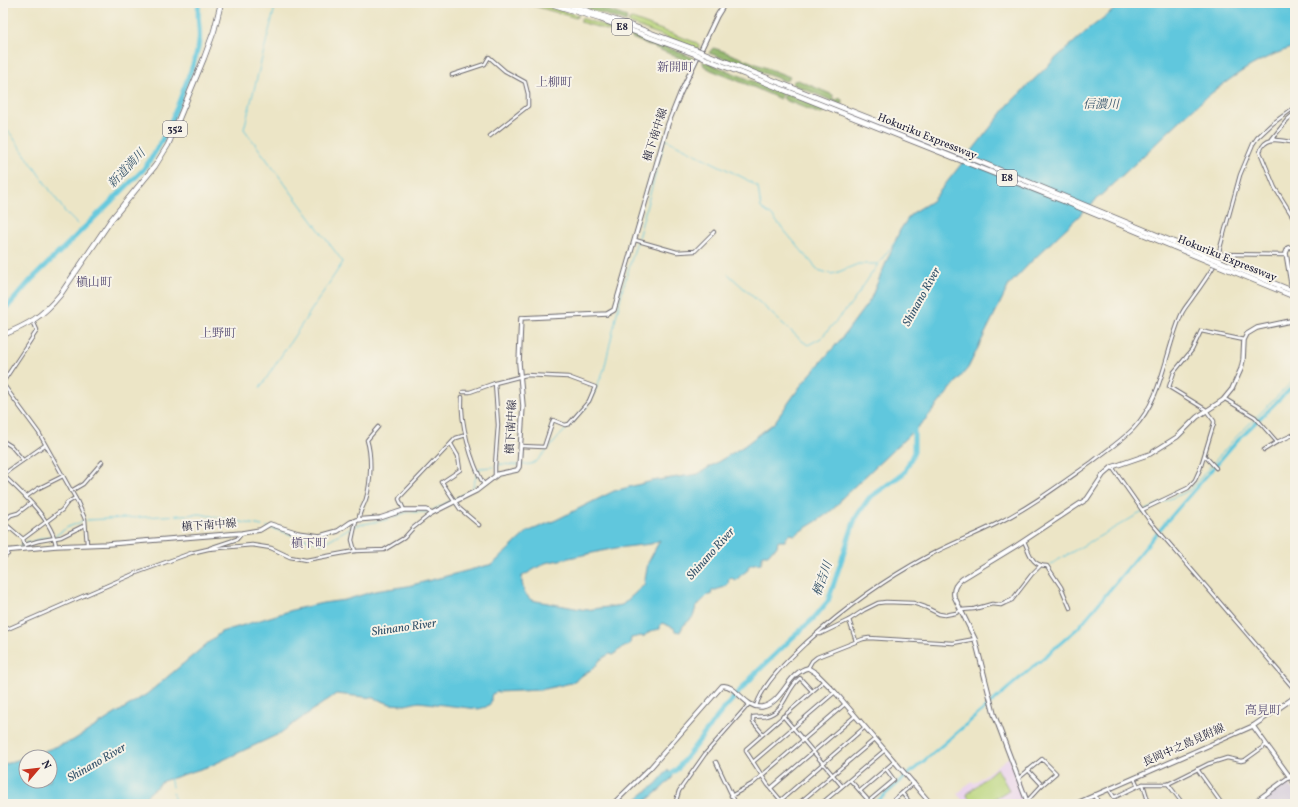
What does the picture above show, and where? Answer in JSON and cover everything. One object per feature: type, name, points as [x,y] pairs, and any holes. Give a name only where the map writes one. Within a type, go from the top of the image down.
[{"type":"highway","name":"352","points":[[3,335],[33,321],[46,311],[60,295],[111,220],[155,166],[171,137],[204,58],[214,31],[221,3]]},
{"type":"highway","name":"Hokuriku Expressway","points":[[548,3],[696,52]]},
{"type":"highway","name":"Hokuriku Expressway","points":[[564,3],[624,23],[839,109],[1295,297]]},
{"type":"highway","name":"Hokuriku Expressway","points":[[839,109],[978,161],[1295,292]]},
{"type":"main road","name":"槇下南中線","points":[[3,551],[26,547],[108,544],[242,533],[260,530],[270,524],[298,532],[320,536],[338,531],[358,520],[380,518],[404,510],[426,510],[432,513],[484,485],[500,473],[513,472],[518,469],[522,406],[519,358],[521,318],[610,314],[616,306],[671,116],[708,34],[725,3]]},
{"type":"main road","points":[[1295,246],[1286,249],[1295,307]]},
{"type":"main road","points":[[1028,803],[993,710],[975,639],[954,593],[955,586],[958,582],[1087,498],[1103,475],[1112,467],[1150,454],[1178,437],[1197,417],[1225,398],[1232,389],[1239,374],[1243,360],[1244,340],[1247,334],[1257,328],[1295,320]]},
{"type":"main road","points":[[612,804],[651,767],[720,688],[727,686],[748,703],[756,706],[763,706],[771,704],[796,675],[808,668],[816,673],[835,692],[931,804]]},
{"type":"main road","name":"長岡中之島見附線","points":[[1075,804],[1253,726],[1295,697]]},
{"type":"main road","points":[[1253,726],[1295,784]]},
{"type":"main road","points":[[1252,804],[1295,773]]},
{"type":"main road","points":[[1095,795],[1098,804]]},
{"type":"street","points":[[452,75],[484,64],[488,57],[505,71],[525,82],[528,94],[528,106],[490,136]]},
{"type":"street","points":[[756,706],[759,696],[764,688],[793,655],[816,634],[866,595],[918,561],[946,546],[999,522],[1048,493],[1128,433],[1143,417],[1153,400],[1182,312],[1207,278],[1219,254],[1232,200],[1242,169],[1253,144],[1268,128],[1295,107]]},
{"type":"street","points":[[1295,113],[1286,120],[1271,140],[1262,146],[1261,155],[1275,188],[1295,220]]},
{"type":"street","points":[[1271,140],[1295,143]]},
{"type":"street","points":[[635,240],[677,252],[690,252],[698,249],[714,232]]},
{"type":"street","points":[[1219,254],[1286,255]]},
{"type":"street","points":[[33,321],[37,330],[3,383],[37,431],[75,498],[82,512],[87,544]]},
{"type":"street","points":[[1142,510],[1188,488],[1195,480],[1205,456],[1214,421],[1206,410],[1169,387],[1174,372],[1192,350],[1201,331],[1244,340]]},
{"type":"street","points":[[463,392],[470,392],[520,376],[570,377],[595,387],[589,401],[569,424],[565,425],[553,420],[544,447],[520,446]]},
{"type":"street","points":[[495,383],[498,425],[495,466],[496,476]]},
{"type":"street","points":[[462,397],[466,435],[472,458],[484,485]]},
{"type":"street","points":[[1225,398],[1255,417],[1277,442]]},
{"type":"street","points":[[355,551],[352,540],[359,516],[366,500],[369,486],[370,452],[367,440],[378,427]]},
{"type":"street","points":[[1264,450],[1295,434]]},
{"type":"street","points":[[404,510],[399,499],[400,497],[456,438],[466,435]]},
{"type":"street","points":[[3,441],[11,446],[23,460]]},
{"type":"street","points":[[451,444],[458,456],[460,470],[442,482],[462,511],[479,525]]},
{"type":"street","points":[[45,445],[3,475],[26,497],[45,521],[55,538],[56,546]]},
{"type":"street","points":[[1205,456],[1216,468]]},
{"type":"street","points":[[71,491],[83,484],[102,462]]},
{"type":"street","points":[[1112,467],[1142,510],[1295,690]]},
{"type":"street","points":[[26,497],[37,489],[63,476]]},
{"type":"street","points":[[23,539],[45,521],[62,510],[67,503],[75,498]]},
{"type":"street","points":[[31,503],[18,513],[11,515],[3,522],[23,539],[26,547],[38,541],[62,536],[85,524]]},
{"type":"street","points":[[208,549],[252,545],[270,548],[298,559],[306,560],[355,551],[386,549],[404,538],[413,528],[432,513]]},
{"type":"street","points":[[3,535],[10,528]]},
{"type":"street","points":[[3,631],[148,569],[184,555],[237,539],[242,533]]},
{"type":"street","points":[[1024,540],[1036,564],[1040,566],[1047,566],[1061,587],[1070,608]]},
{"type":"street","points":[[3,558],[8,554],[8,550]]},
{"type":"street","points":[[816,634],[820,634],[849,620],[869,606],[878,603],[918,604],[942,615],[992,604],[1001,605],[1012,600],[1040,566]]},
{"type":"street","points":[[849,620],[856,641]]},
{"type":"street","points":[[808,668],[812,661],[817,657],[856,641],[869,638],[953,642],[975,639]]},
{"type":"street","points":[[763,734],[753,722],[753,717],[766,716],[778,710],[785,701],[792,686],[800,678],[812,691]]},
{"type":"street","points":[[784,804],[762,776],[746,749],[824,681]]},
{"type":"street","points":[[753,762],[835,692]]},
{"type":"street","points":[[675,804],[679,791],[705,754],[748,703]]},
{"type":"street","points":[[731,796],[752,784],[762,776],[845,704]]},
{"type":"street","points":[[783,716],[842,786]]},
{"type":"street","points":[[771,788],[855,716]]},
{"type":"street","points":[[781,800],[865,727]]},
{"type":"street","points":[[798,804],[875,739]]},
{"type":"street","points":[[1109,789],[1115,797],[1143,784],[1168,784],[1197,769],[1227,758],[1241,761],[1244,760],[1266,745]]},
{"type":"street","points":[[821,804],[885,750]]},
{"type":"street","points":[[1018,779],[1042,759],[1056,773],[1042,785],[1028,803]]},
{"type":"street","points":[[860,791],[895,761]]},
{"type":"street","points":[[716,762],[736,804]]},
{"type":"street","points":[[850,780],[869,801],[894,781],[894,778],[886,769]]},
{"type":"street","points":[[1197,769],[1222,804]]},
{"type":"street","points":[[1028,770],[1042,785]]},
{"type":"street","points":[[1134,778],[1138,786]]},
{"type":"street","points":[[890,804],[914,783]]},
{"type":"street","points":[[1143,784],[1149,804]]},
{"type":"street","points":[[1168,784],[1183,804]]},
{"type":"street","points":[[902,793],[911,804]]},
{"type":"shaded area","points":[[1009,757],[1027,804],[966,804],[957,794],[972,781],[974,783]]},
{"type":"shaded area","points":[[1288,782],[1295,792],[1295,804],[1257,804]]},
{"type":"green space","points":[[524,3],[537,3],[579,16],[576,18]]},
{"type":"green space","points":[[582,3],[587,3],[627,17],[626,22],[581,6]]},
{"type":"green space","points":[[581,18],[626,33],[627,35],[626,36],[581,22]]},
{"type":"green space","points":[[632,19],[697,43],[699,45],[698,49],[629,23],[629,20]]},
{"type":"green space","points":[[630,33],[694,58],[691,61],[687,61],[632,38]]},
{"type":"green space","points":[[713,48],[790,77],[785,81],[709,53]]},
{"type":"green space","points":[[703,61],[783,93],[780,99],[711,70],[704,66]]},
{"type":"green space","points":[[798,80],[833,95],[833,98],[837,100],[839,98],[842,100],[842,105],[792,84],[794,81]]},
{"type":"green space","points":[[786,93],[825,109],[822,114],[820,114],[785,100],[783,98]]},
{"type":"green space","points":[[997,768],[1009,790],[985,804],[974,804],[967,796],[968,793]]},
{"type":"water","name":"信濃川","points":[[1123,3],[1295,3],[1295,47],[1273,55],[1251,66],[1212,93],[1175,125],[1032,261],[1009,285],[968,368],[925,420],[842,498],[834,509],[795,535],[790,534],[786,537],[785,541],[778,541],[775,549],[773,549],[768,555],[763,555],[761,563],[753,564],[748,567],[748,570],[736,581],[732,578],[729,579],[729,583],[725,587],[712,591],[711,595],[708,595],[696,607],[693,617],[683,626],[680,632],[675,631],[674,628],[662,623],[660,625],[660,629],[650,631],[643,637],[631,638],[630,644],[619,650],[614,655],[609,654],[600,660],[595,667],[571,683],[540,690],[497,692],[492,694],[491,703],[486,707],[478,709],[419,702],[405,705],[390,704],[374,698],[336,694],[279,734],[210,766],[163,781],[137,804],[3,804],[3,765],[18,760],[18,789],[58,789],[58,749],[50,749],[72,741],[147,694],[221,632],[296,609],[345,600],[375,591],[408,586],[493,564],[527,532],[556,520],[614,491],[652,481],[698,474],[744,446],[774,423],[802,384],[841,339],[870,300],[900,230],[911,214],[932,201],[1009,104],[1056,58],[1089,29]],"holes":[[[660,540],[648,563],[644,585],[622,605],[586,610],[531,600],[524,592],[521,577],[545,563],[616,548],[651,544]]]},
{"type":"water","points":[[668,770],[673,777],[662,788],[642,804],[630,804],[656,784]]},
{"type":"waterway","name":"新道満川","points":[[3,312],[31,280],[143,170],[150,160],[172,119],[195,59],[199,37],[199,3]]},
{"type":"waterway","points":[[260,388],[343,262],[244,129],[275,3]]},
{"type":"waterway","points":[[3,129],[10,133],[66,213],[77,224]]},
{"type":"waterway","points":[[590,402],[604,370],[622,291],[665,139],[744,178],[758,187],[761,208],[771,215],[818,270],[831,274],[858,264],[878,264],[895,242]]},
{"type":"waterway","points":[[728,274],[808,345],[821,338],[852,303],[878,264]]},
{"type":"waterway","points":[[1051,564],[1137,515],[1190,490],[1234,439],[1295,379]]},
{"type":"waterway","points":[[874,804],[1078,628],[1168,520],[1236,442],[1295,384]]},
{"type":"waterway","points":[[521,465],[531,464],[537,461],[588,405]]},
{"type":"waterway","name":"栖吉川","points":[[666,779],[678,768],[722,711],[755,674],[813,619],[828,601],[855,519],[869,498],[904,473],[914,452],[914,426]]},
{"type":"waterway","points":[[496,467],[500,464],[518,465]]},
{"type":"waterway","points":[[433,510],[470,490],[480,468],[493,467]]},
{"type":"waterway","points":[[267,527],[322,544],[353,526],[385,520],[407,512],[428,512]]},
{"type":"waterway","points":[[87,520],[200,514],[262,526]]},
{"type":"waterway","points":[[55,536],[68,527],[84,521]]},
{"type":"waterway","points":[[26,543],[52,536]]},
{"type":"waterway","points":[[18,547],[23,545]]},
{"type":"waterway","points":[[170,777],[172,787]]},
{"type":"waterway","points":[[173,793],[175,804]]},
{"type":"district","name":"新開町","points":[[675,68]]},
{"type":"district","name":"上柳町","points":[[554,83]]},
{"type":"district","name":"槇山町","points":[[94,283]]},
{"type":"district","name":"上野町","points":[[218,334]]},
{"type":"district","name":"槇下町","points":[[309,544]]},
{"type":"district","name":"高見町","points":[[1263,711]]},
{"type":"water label","name":"Shinano River","points":[[922,297]]},
{"type":"water label","name":"Shinano River","points":[[711,554]]},
{"type":"water label","name":"Shinano River","points":[[404,628]]},
{"type":"water label","name":"Shinano River","points":[[97,763]]}]
